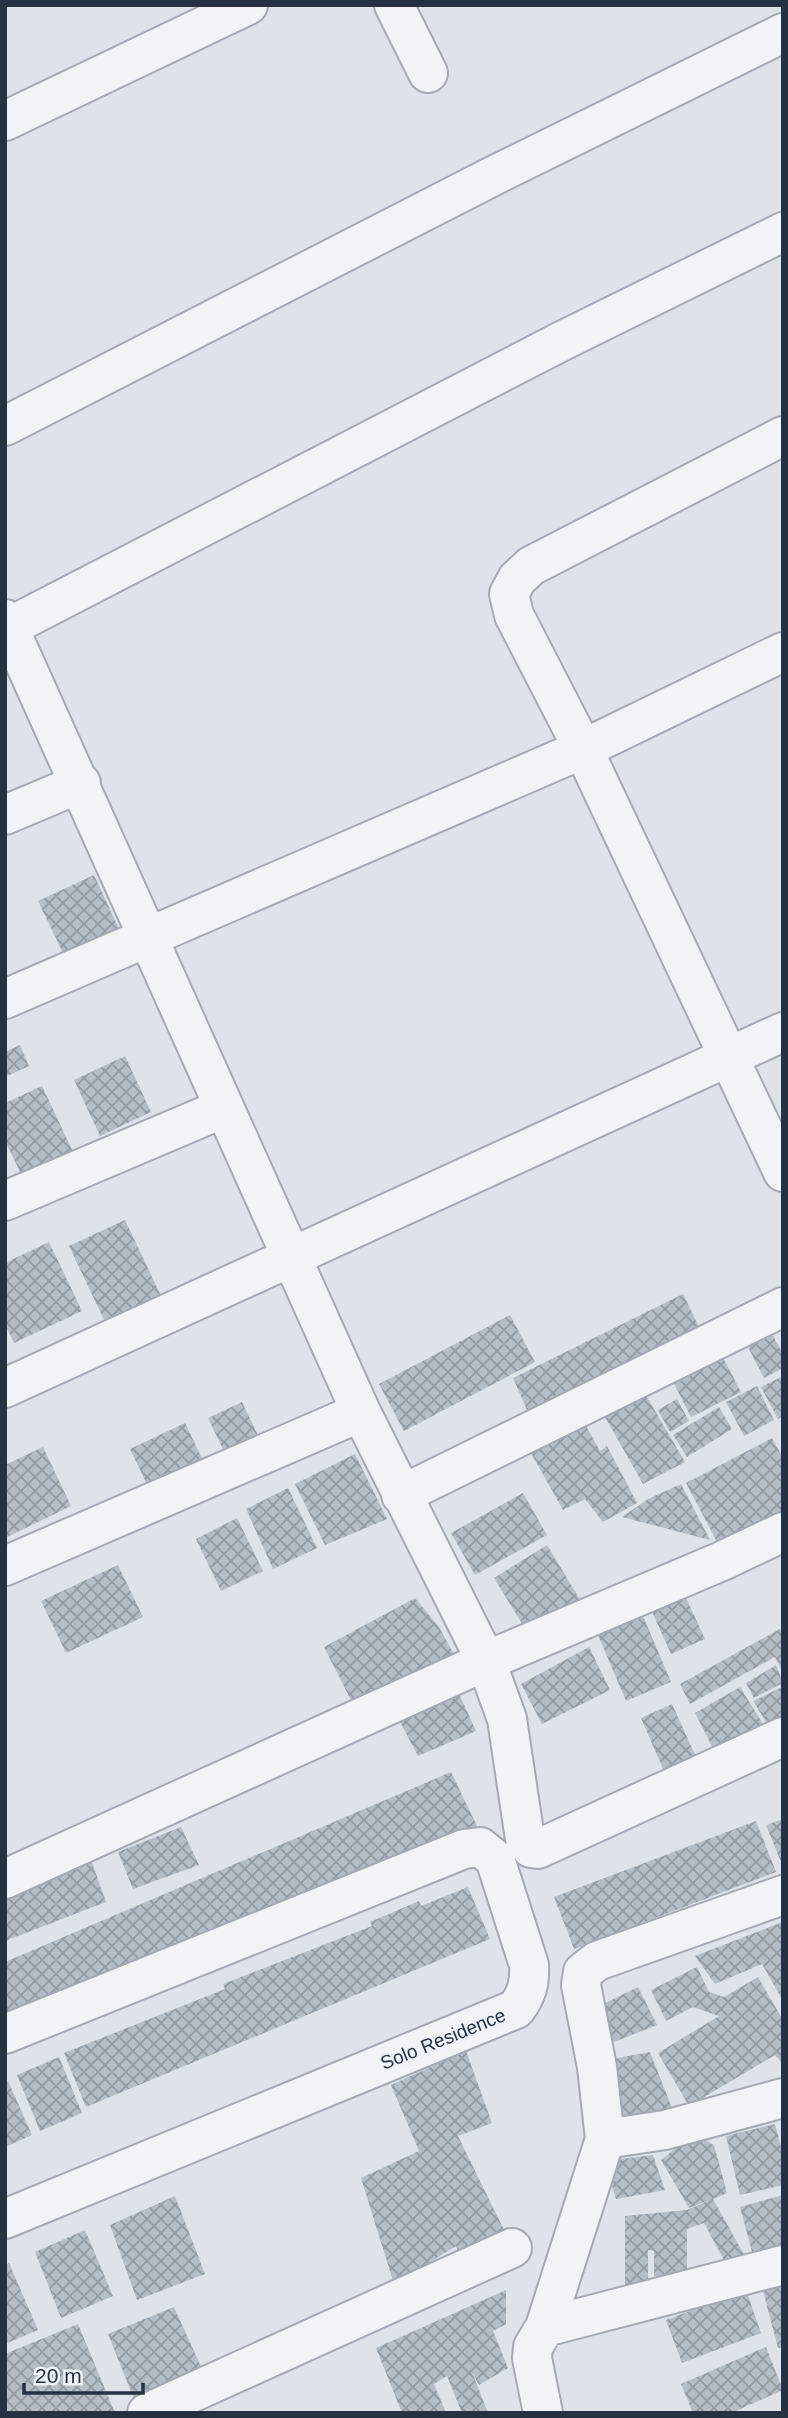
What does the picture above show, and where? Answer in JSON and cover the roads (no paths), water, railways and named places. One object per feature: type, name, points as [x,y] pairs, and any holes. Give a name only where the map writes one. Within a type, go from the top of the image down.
[{"type":"street","points":[[5,121],[248,5]]},
{"type":"street","points":[[394,5],[428,73]]},
{"type":"street","points":[[5,426],[495,175],[783,33]]},
{"type":"street","points":[[783,232],[564,340],[7,625],[81,783],[361,1412],[486,1661],[507,1719],[515,1758],[522,1826],[530,1847],[538,1849],[783,1737]]},
{"type":"street","points":[[783,436],[531,566],[517,579],[509,594],[513,615],[583,749],[783,1172]]},
{"type":"street","points":[[5,999],[583,749],[783,652]]},
{"type":"street","points":[[5,815],[81,783]]},
{"type":"street","points":[[5,1388],[783,1032]]},
{"type":"street","points":[[5,1201],[224,1108]]},
{"type":"street","points":[[401,1495],[783,1307]]},
{"type":"street","points":[[5,1566],[361,1412]]},
{"type":"street","points":[[5,1880],[486,1661],[722,1561],[783,1532]]},
{"type":"street","name":"Solo Residence","points":[[5,2034],[464,1849],[480,1847],[495,1860],[529,1965],[530,1981],[525,1997],[516,2009],[5,2219]]},
{"type":"street","points":[[543,2413],[532,2358],[533,2347],[545,2327],[606,2140],[597,2067],[582,1985],[583,1972],[597,1961],[783,1895]]},
{"type":"street","points":[[606,2140],[665,2130],[783,2098]]},
{"type":"street","points":[[147,2413],[512,2248]]},
{"type":"street","points":[[545,2327],[783,2265]]}]
